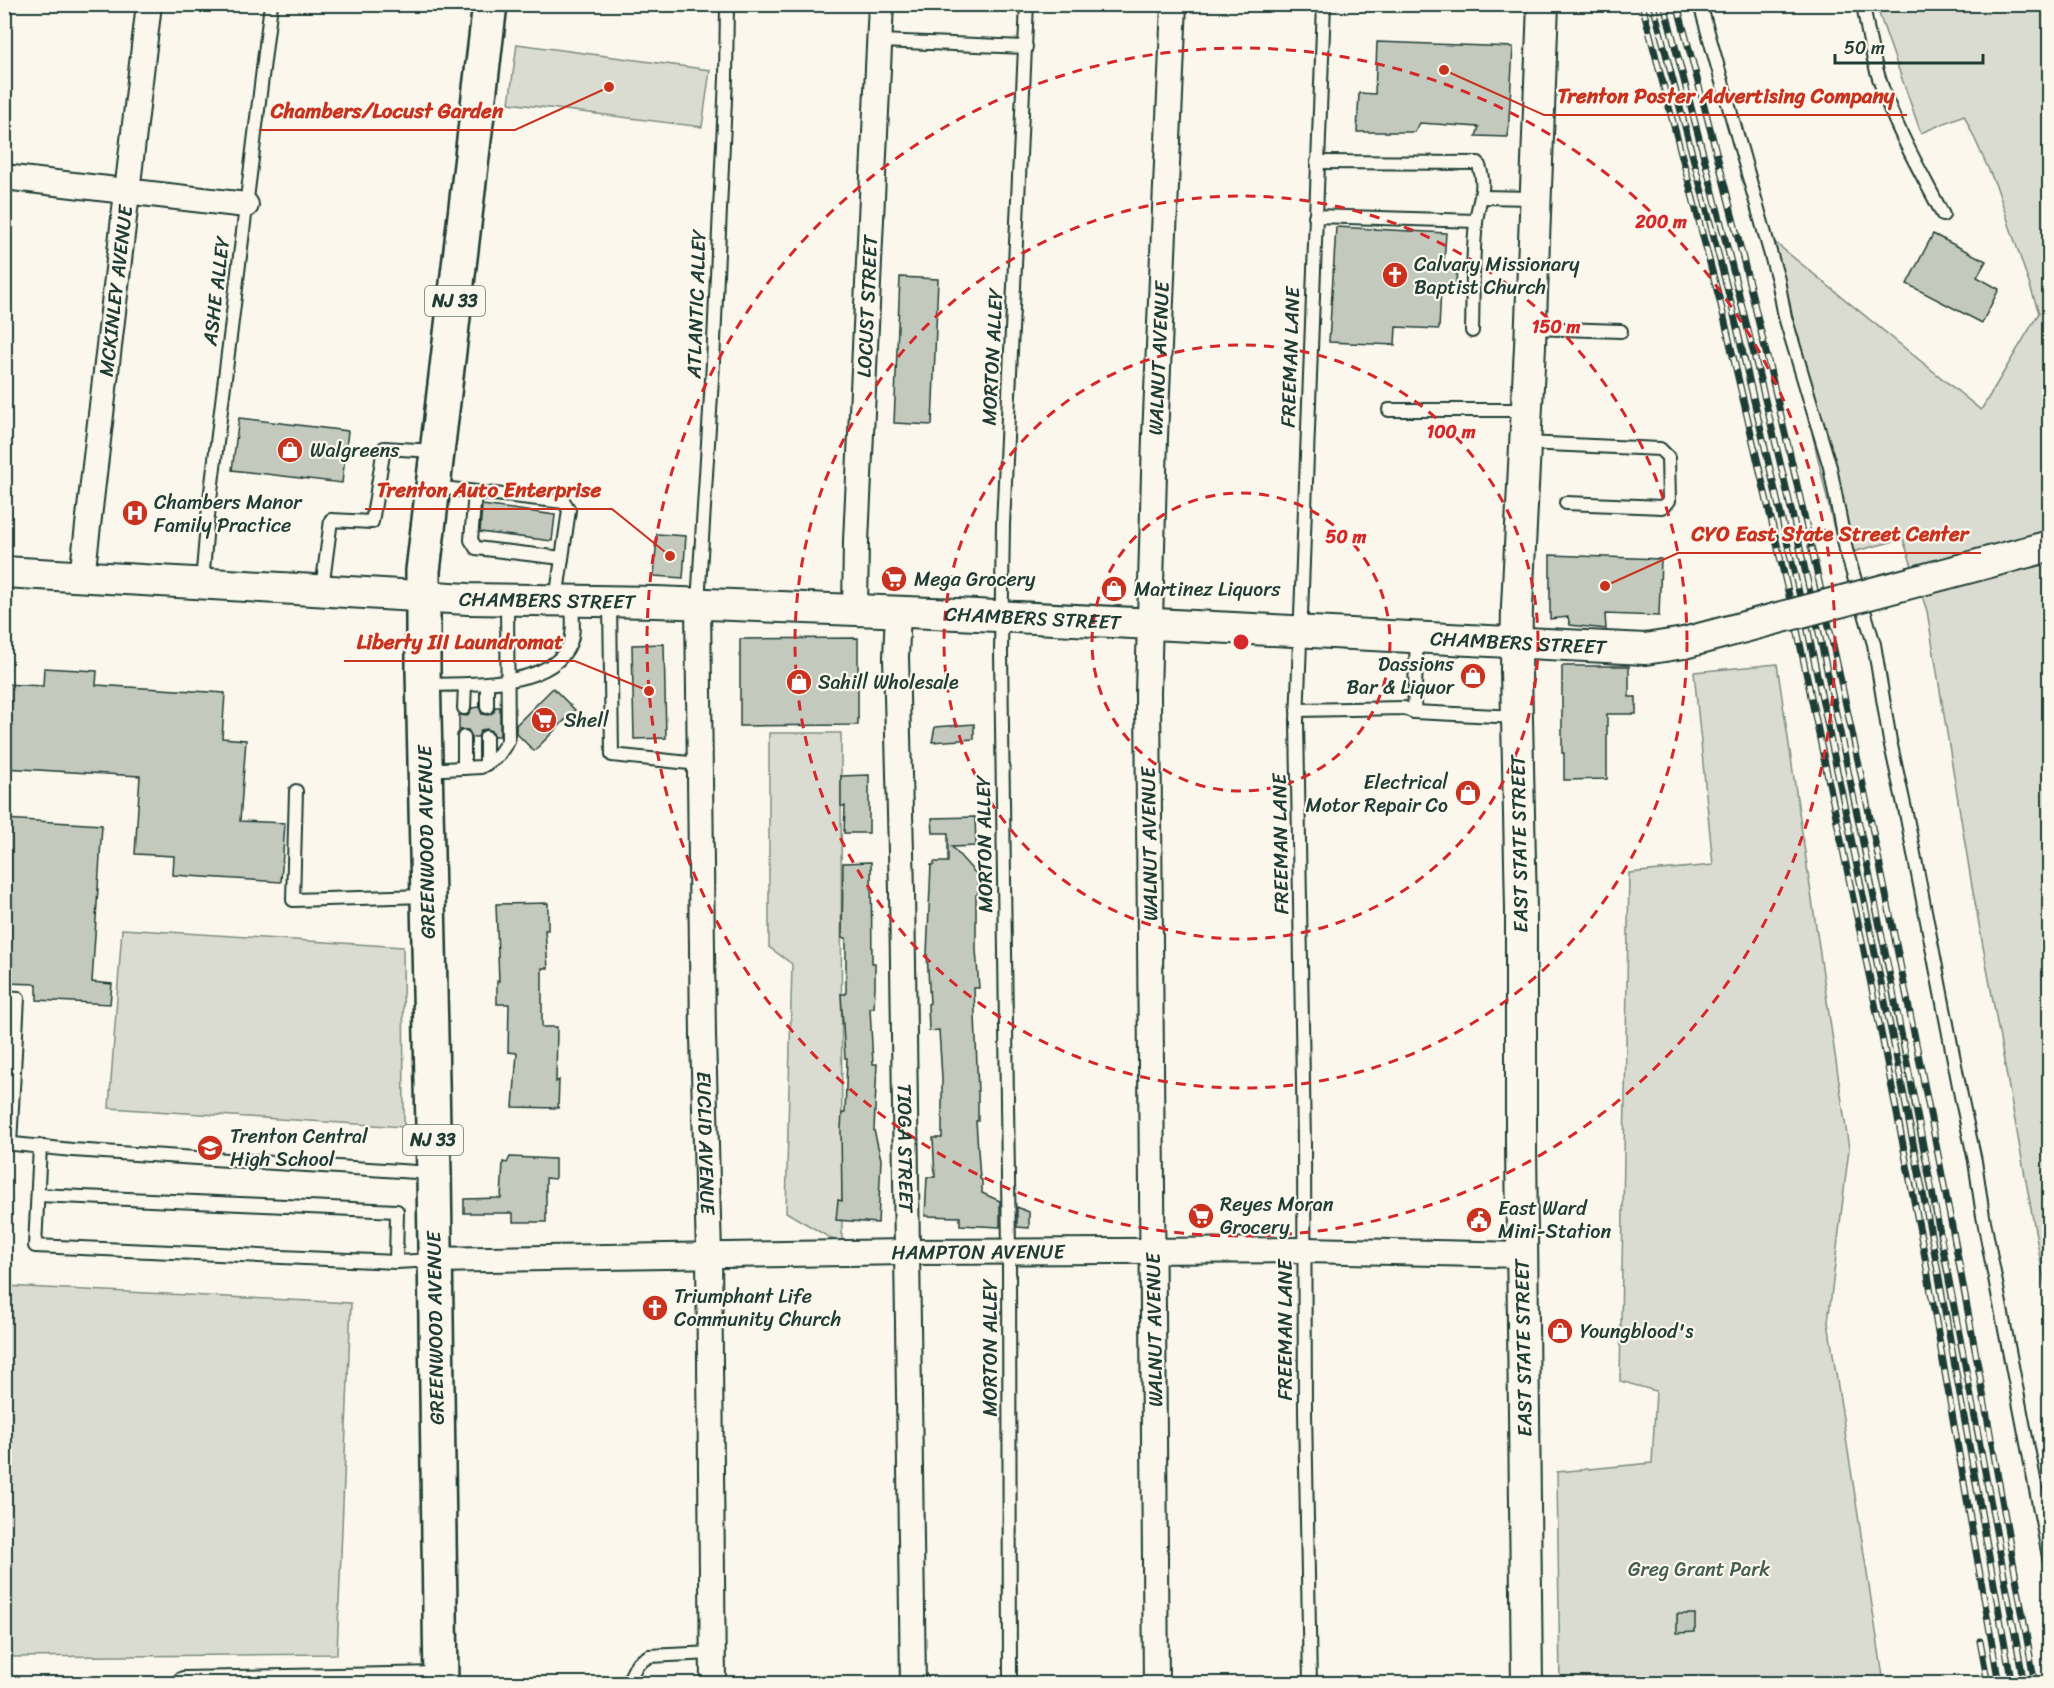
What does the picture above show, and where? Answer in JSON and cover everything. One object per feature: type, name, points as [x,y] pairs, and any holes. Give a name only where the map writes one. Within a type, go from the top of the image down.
[{"type":"main road","name":"GREENWOOD AVENUE","points":[[441,1681],[434,1173],[423,685],[425,554],[490,4]]},
{"type":"street","name":"MCKINLEY AVENUE","points":[[82,577],[149,4]]},
{"type":"street","name":"LOCUST STREET","points":[[855,609],[856,531],[881,4]]},
{"type":"street","name":"WALNUT AVENUE","points":[[1156,1683],[1148,693],[1156,414],[1174,4]]},
{"type":"street","name":"EAST STATE STREET","points":[[1527,1683],[1521,910],[1516,717],[1517,642],[1543,4]]},
{"type":"street","points":[[4,177],[246,205]]},
{"type":"street","name":"CHAMBERS STREET","points":[[4,572],[424,597],[855,609],[1299,630],[1645,650],[1684,643],[2049,546]]},
{"type":"street","name":"EUCLID AVENUE","points":[[698,605],[703,1036],[709,1254],[713,1683]]},
{"type":"street","name":"TIOGA STREET","points":[[898,612],[896,657],[913,1683]]},
{"type":"street","name":"HAMPTON AVENUE","points":[[434,1260],[709,1254],[1305,1250],[1522,1255]]},
{"type":"street","points":[[184,1683],[441,1681]]},
{"type":"lane","name":"ASHE ALLEY","points":[[202,583],[207,524],[271,4]]},
{"type":"lane","name":"ATLANTIC ALLEY","points":[[698,605],[713,363],[726,78],[727,4]]},
{"type":"lane","name":"MORTON ALLEY","points":[[1010,1683],[1009,1252],[1001,652],[1004,514],[1027,4]]},
{"type":"lane","name":"FREEMAN LANE","points":[[1310,1683],[1297,710],[1324,4]]},
{"type":"lane","points":[[1700,4],[1778,280],[1785,317],[1830,467],[1846,550],[1874,644],[1890,741],[1975,1161],[1983,1216],[2049,1562]]},
{"type":"lane","points":[[1863,4],[1882,90],[1904,141],[1943,215]]},
{"type":"lane","points":[[880,41],[1026,47]]},
{"type":"lane","points":[[1317,162],[1478,163],[1483,175],[1483,197],[1476,221],[1472,331]]},
{"type":"lane","points":[[1483,197],[1535,198]]},
{"type":"lane","points":[[1315,216],[1476,221]]},
{"type":"lane","points":[[1531,328],[1621,331]]},
{"type":"lane","points":[[1389,410],[1527,410]]},
{"type":"lane","points":[[1525,443],[1660,449],[1668,458],[1669,501],[1662,507],[1566,503]]},
{"type":"lane","points":[[322,591],[331,520],[372,522],[384,447],[437,451]]},
{"type":"lane","points":[[423,685],[487,684],[508,681],[544,669],[564,656],[571,641],[564,600],[562,558],[569,510],[564,502],[433,487]]},
{"type":"lane","points":[[475,492],[471,540],[476,548],[562,558]]},
{"type":"lane","points":[[425,770],[481,768],[497,757],[508,741],[507,599]]},
{"type":"lane","points":[[610,601],[612,755],[699,764]]},
{"type":"lane","points":[[1414,712],[1417,637]]},
{"type":"lane","points":[[487,684],[487,707]]},
{"type":"lane","points":[[464,708],[465,685]]},
{"type":"lane","points":[[1297,710],[1404,708],[1414,712],[1516,717]]},
{"type":"lane","points":[[464,737],[464,768]]},
{"type":"lane","points":[[486,737],[486,764]]},
{"type":"lane","points":[[296,791],[293,900],[427,896]]},
{"type":"lane","points":[[4,997],[18,998],[7,1143],[72,1150],[387,1168],[434,1173]]},
{"type":"lane","points":[[40,1146],[35,1246],[396,1262],[434,1260]]},
{"type":"lane","points":[[38,1195],[397,1211],[396,1262]]},
{"type":"lane","points":[[630,1683],[637,1664],[649,1656],[712,1653]]},
{"type":"green space","points":[[1876,5],[2049,5],[2049,1307],[1972,886],[1927,611],[1903,539],[1840,555],[1767,236],[1981,410],[2039,313],[1997,188],[1964,115],[1921,133]]},
{"type":"green space","points":[[517,44],[710,70],[702,127],[509,103]]},
{"type":"green space","name":"Greg Grant Park","points":[[1777,664],[1849,1149],[1828,1322],[1884,1683],[1560,1683],[1557,1472],[1652,1463],[1656,1391],[1620,1381],[1629,873],[1713,865],[1694,672]]},
{"type":"green space","points":[[769,733],[841,733],[842,1245],[786,1212],[792,964],[769,947]]},
{"type":"green space","points":[[122,929],[403,947],[404,1127],[109,1108]]},
{"type":"green space","points":[[5,1286],[351,1303],[337,1654],[5,1657]]},
{"type":"building","points":[[1377,42],[1513,47],[1508,137],[1476,136],[1479,127],[1420,123],[1415,132],[1357,132],[1359,93],[1375,94]]},
{"type":"building","name":"Calvary Missionary Baptist Church","points":[[1336,227],[1446,233],[1444,263],[1457,264],[1456,288],[1441,287],[1439,329],[1396,327],[1395,345],[1329,342]]},
{"type":"building","points":[[1933,234],[1986,261],[1977,277],[1999,289],[1982,323],[1907,284]]},
{"type":"building","points":[[900,277],[938,279],[932,425],[894,423]]},
{"type":"building","name":"Walgreens","points":[[239,418],[348,431],[342,483],[232,470]]},
{"type":"building","points":[[482,505],[555,515],[552,541],[480,532]]},
{"type":"building","points":[[657,534],[686,536],[683,578],[654,576]]},
{"type":"building","points":[[1550,555],[1661,559],[1659,616],[1605,614],[1606,629],[1570,625],[1568,617],[1550,619]]},
{"type":"building","name":"Sahill Wholesale","points":[[858,638],[858,725],[740,726],[740,639]]},
{"type":"building","points":[[664,644],[666,738],[634,739],[632,645]]},
{"type":"building","points":[[1562,666],[1629,666],[1629,697],[1636,697],[1636,714],[1607,714],[1607,779],[1564,780]]},
{"type":"building","points":[[44,668],[97,671],[96,685],[225,693],[222,738],[246,740],[240,821],[285,823],[281,882],[173,875],[174,856],[135,854],[140,776],[4,768],[4,684],[43,686]]},
{"type":"building","name":"Shell","points":[[553,688],[575,710],[534,751],[516,733],[516,725]]},
{"type":"building","points":[[479,707],[482,714],[488,715],[494,712],[495,707],[500,707],[500,736],[494,736],[493,732],[487,729],[481,730],[478,737],[472,737],[468,730],[459,730],[459,715],[467,716],[472,708]]},
{"type":"building","points":[[974,724],[974,739],[932,742],[935,727]]},
{"type":"building","points":[[869,775],[869,833],[844,833],[845,806],[841,806],[841,776]]},
{"type":"building","points":[[975,817],[976,846],[952,847],[978,876],[976,950],[979,988],[974,988],[978,1093],[978,1121],[976,1121],[982,1193],[1000,1201],[1000,1227],[960,1225],[960,1217],[925,1216],[927,1177],[935,1177],[933,1138],[942,1138],[939,1030],[929,1031],[927,954],[931,865],[934,865],[934,862],[948,862],[948,833],[933,833],[932,818]]},
{"type":"building","points":[[4,819],[102,825],[92,982],[112,984],[110,1004],[37,1000],[37,984],[4,983]]},
{"type":"building","points":[[871,862],[872,963],[875,963],[875,986],[874,1008],[870,1008],[873,1064],[877,1064],[874,1130],[881,1159],[878,1223],[836,1220],[838,1200],[842,1201],[841,1129],[842,1113],[845,1113],[847,1058],[845,1058],[841,994],[846,994],[846,938],[842,938],[843,863]]},
{"type":"building","points":[[548,903],[548,930],[545,930],[548,968],[542,968],[542,1027],[557,1027],[558,1108],[513,1107],[517,1053],[508,1052],[509,1004],[497,1004],[497,981],[499,981],[496,904]]},
{"type":"building","points":[[510,1157],[555,1159],[555,1179],[546,1178],[546,1222],[513,1222],[513,1213],[464,1213],[464,1199],[501,1198],[503,1162],[507,1163]]},
{"type":"building","points":[[1017,1207],[1029,1212],[1029,1228],[1017,1227]]},
{"type":"building","points":[[1677,1614],[1695,1614],[1695,1632],[1677,1633]]},
{"type":"railway","points":[[1642,4],[1722,309],[1798,634],[1924,1252],[1999,1684]]},
{"type":"railway","points":[[1653,4],[1732,307],[1808,631],[1934,1250],[2012,1684]]},
{"type":"railway","points":[[1664,4],[1745,318],[1819,633],[1926,1157],[2024,1684]]},
{"type":"railway","points":[[1677,4],[1756,311],[1828,620],[1955,1242],[2035,1684]]},
{"type":"railway","points":[[1980,1641],[1988,1684]]},
{"type":"place","name":"Trenton Poster Advertising Company","points":[[1444,70]]},
{"type":"place","name":"Chambers/Locust Garden","points":[[609,87]]},
{"type":"place","name":"Calvary Missionary Baptist Church","points":[[1395,275]]},
{"type":"place","name":"Walgreens","points":[[290,450]]},
{"type":"place","name":"Chambers Manor Family Practice","points":[[135,513]]},
{"type":"place","name":"Trenton Auto Enterprise","points":[[670,556]]},
{"type":"place","name":"Mega Grocery","points":[[894,579]]},
{"type":"place","name":"CYO East State Street Center","points":[[1605,586]]},
{"type":"place","name":"Martinez Liquors","points":[[1114,589]]},
{"type":"place","name":"Dassions Bar & Liquor","points":[[1473,676]]},
{"type":"place","name":"Sahill Wholesale","points":[[799,682]]},
{"type":"place","name":"Liberty III Laundromat","points":[[649,691]]},
{"type":"place","name":"Shell","points":[[544,720]]},
{"type":"place","name":"Electrical Motor Repair Co","points":[[1468,793]]},
{"type":"place","name":"Trenton Central High School","points":[[210,1148]]},
{"type":"place","name":"Reyes Moran Grocery","points":[[1201,1216]]},
{"type":"place","name":"East Ward Mini-Station","points":[[1479,1220]]},
{"type":"place","name":"Triumphant Life Community Church","points":[[655,1308]]},
{"type":"place","name":"Youngblood's","points":[[1560,1331]]}]
